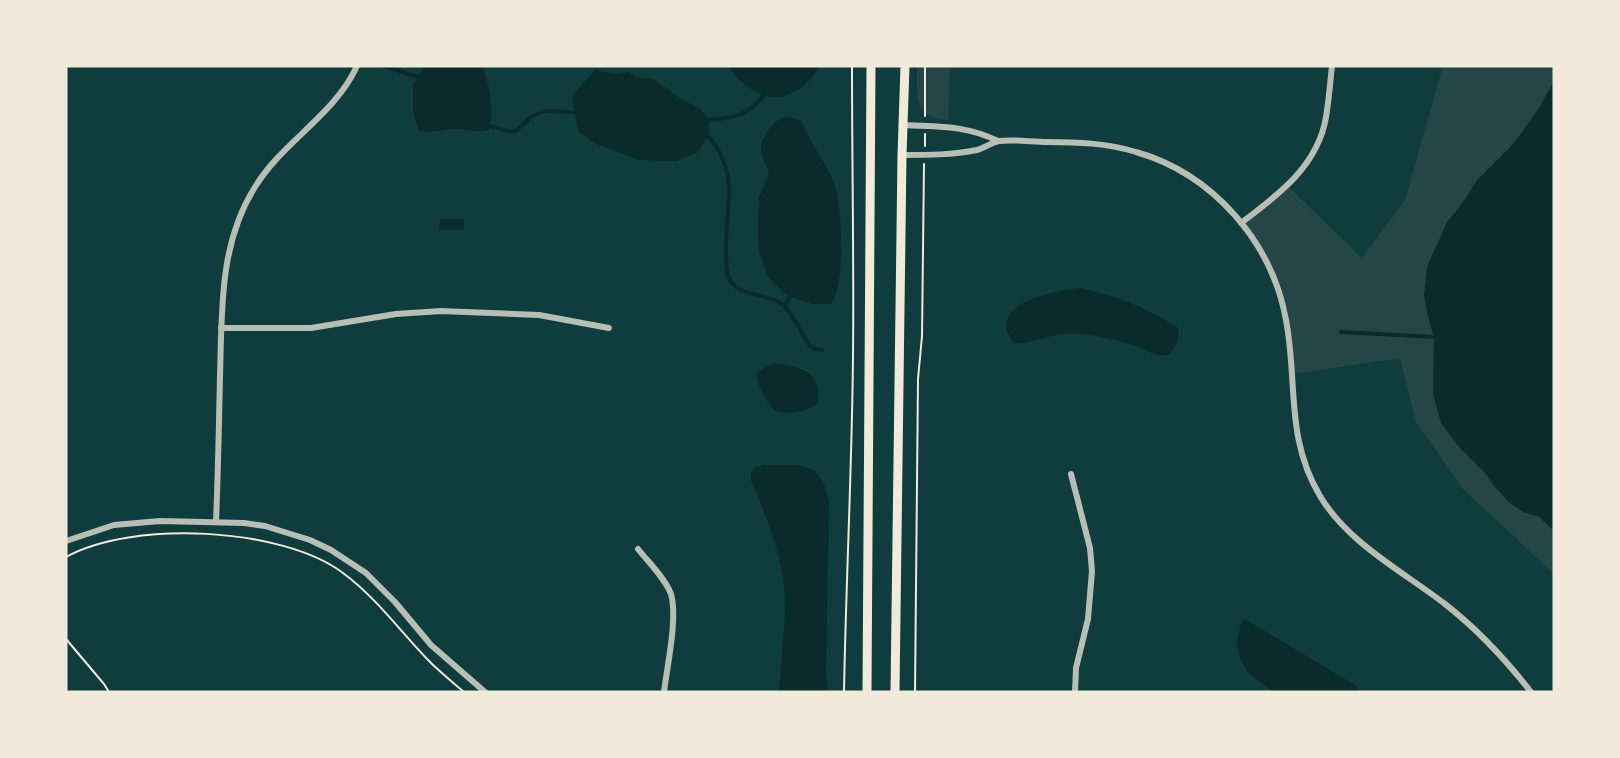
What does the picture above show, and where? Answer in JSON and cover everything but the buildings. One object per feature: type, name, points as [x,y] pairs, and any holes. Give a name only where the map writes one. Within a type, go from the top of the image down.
[{"type":"main road","points":[[867,692],[871,66]]},
{"type":"main road","points":[[895,692],[905,66]]},
{"type":"street","points":[[216,522],[221,328],[223,280],[227,255],[242,208],[266,170],[333,104],[347,86],[357,66]]},
{"type":"street","points":[[1241,223],[1296,177],[1314,151],[1326,118],[1332,66]]},
{"type":"street","points":[[904,124],[979,132],[998,141],[1085,142],[1137,152],[1164,162],[1188,175],[1227,206],[1258,246],[1281,294],[1291,345],[1298,442],[1306,469],[1321,497],[1339,521],[1358,539],[1446,605],[1470,626],[1496,651],[1531,692]]},
{"type":"street","points":[[902,155],[958,153],[981,149],[998,141]]},
{"type":"street","points":[[221,328],[311,328],[384,316],[441,311],[539,315],[609,328]]},
{"type":"street","points":[[1071,474],[1090,548],[1092,571],[1088,619],[1076,668],[1075,692]]},
{"type":"street","points":[[66,541],[114,525],[160,521],[244,523],[291,533],[350,561],[381,586],[431,645],[485,692]]},
{"type":"street","points":[[638,549],[667,587],[674,607],[664,692]]},
{"type":"path","points":[[844,692],[853,356],[852,66]]},
{"type":"path","points":[[915,692],[918,380],[922,336],[925,66]]},
{"type":"path","points":[[66,557],[79,549],[112,540],[144,535],[225,535],[248,537],[281,545],[311,556],[348,577],[380,605],[433,664],[464,692]]},
{"type":"path","points":[[66,639],[105,684],[109,692]]},
{"type":"shaded area","points":[[425,66],[483,66],[491,105],[489,130],[419,131],[413,111],[413,83]]},
{"type":"shaded area","points":[[728,66],[820,66],[798,90],[774,97],[762,95],[751,89]]},
{"type":"shaded area","points":[[917,66],[950,66],[948,120],[928,115],[919,103]]},
{"type":"shaded area","points":[[1443,66],[1554,66],[1554,574],[1463,489],[1416,422],[1400,358],[1292,374],[1281,294],[1241,223],[1287,185],[1362,258],[1405,200]]},
{"type":"shaded area","points":[[595,70],[616,74],[629,72],[638,78],[653,79],[700,109],[710,120],[708,136],[697,153],[676,161],[638,160],[594,143],[578,131],[572,96]]},
{"type":"shaded area","points":[[1554,81],[1554,531],[1539,517],[1523,512],[1510,503],[1486,474],[1458,446],[1441,423],[1433,394],[1434,337],[1424,295],[1427,267],[1447,222],[1477,180],[1514,143],[1538,110]]},
{"type":"shaded area","points":[[783,117],[802,121],[836,189],[839,204],[841,262],[836,294],[831,304],[813,304],[793,298],[783,292],[768,277],[759,252],[759,198],[769,174],[762,155],[762,143],[770,128]]},
{"type":"shaded area","points":[[440,219],[464,219],[464,230],[439,230]]},
{"type":"shaded area","points":[[1080,288],[1131,303],[1178,328],[1178,339],[1174,349],[1169,355],[1158,355],[1110,339],[1069,334],[1014,343],[1007,330],[1008,318],[1015,309],[1039,296]]},
{"type":"shaded area","points":[[774,363],[792,366],[808,373],[817,385],[817,404],[796,412],[775,411],[765,398],[757,378],[757,372]]},
{"type":"shaded area","points":[[764,465],[799,466],[815,471],[821,478],[829,502],[826,673],[828,692],[779,692],[785,600],[782,569],[774,539],[751,481],[751,472],[754,468]]},
{"type":"shaded area","points":[[1245,619],[1355,685],[1361,692],[1272,691],[1247,672],[1240,658],[1237,642],[1241,623]]},
{"type":"waterway","points":[[385,66],[417,77]]},
{"type":"waterway","points":[[710,120],[740,114],[752,107],[764,95]]},
{"type":"waterway","points":[[490,126],[512,132],[531,117],[544,111],[574,112]]},
{"type":"waterway","points":[[708,136],[725,164],[728,178],[726,258],[729,279],[743,291],[773,299],[785,307],[810,346],[822,350]]},
{"type":"waterway","points":[[785,306],[790,296]]},
{"type":"waterway","points":[[1341,332],[1434,337]]}]
